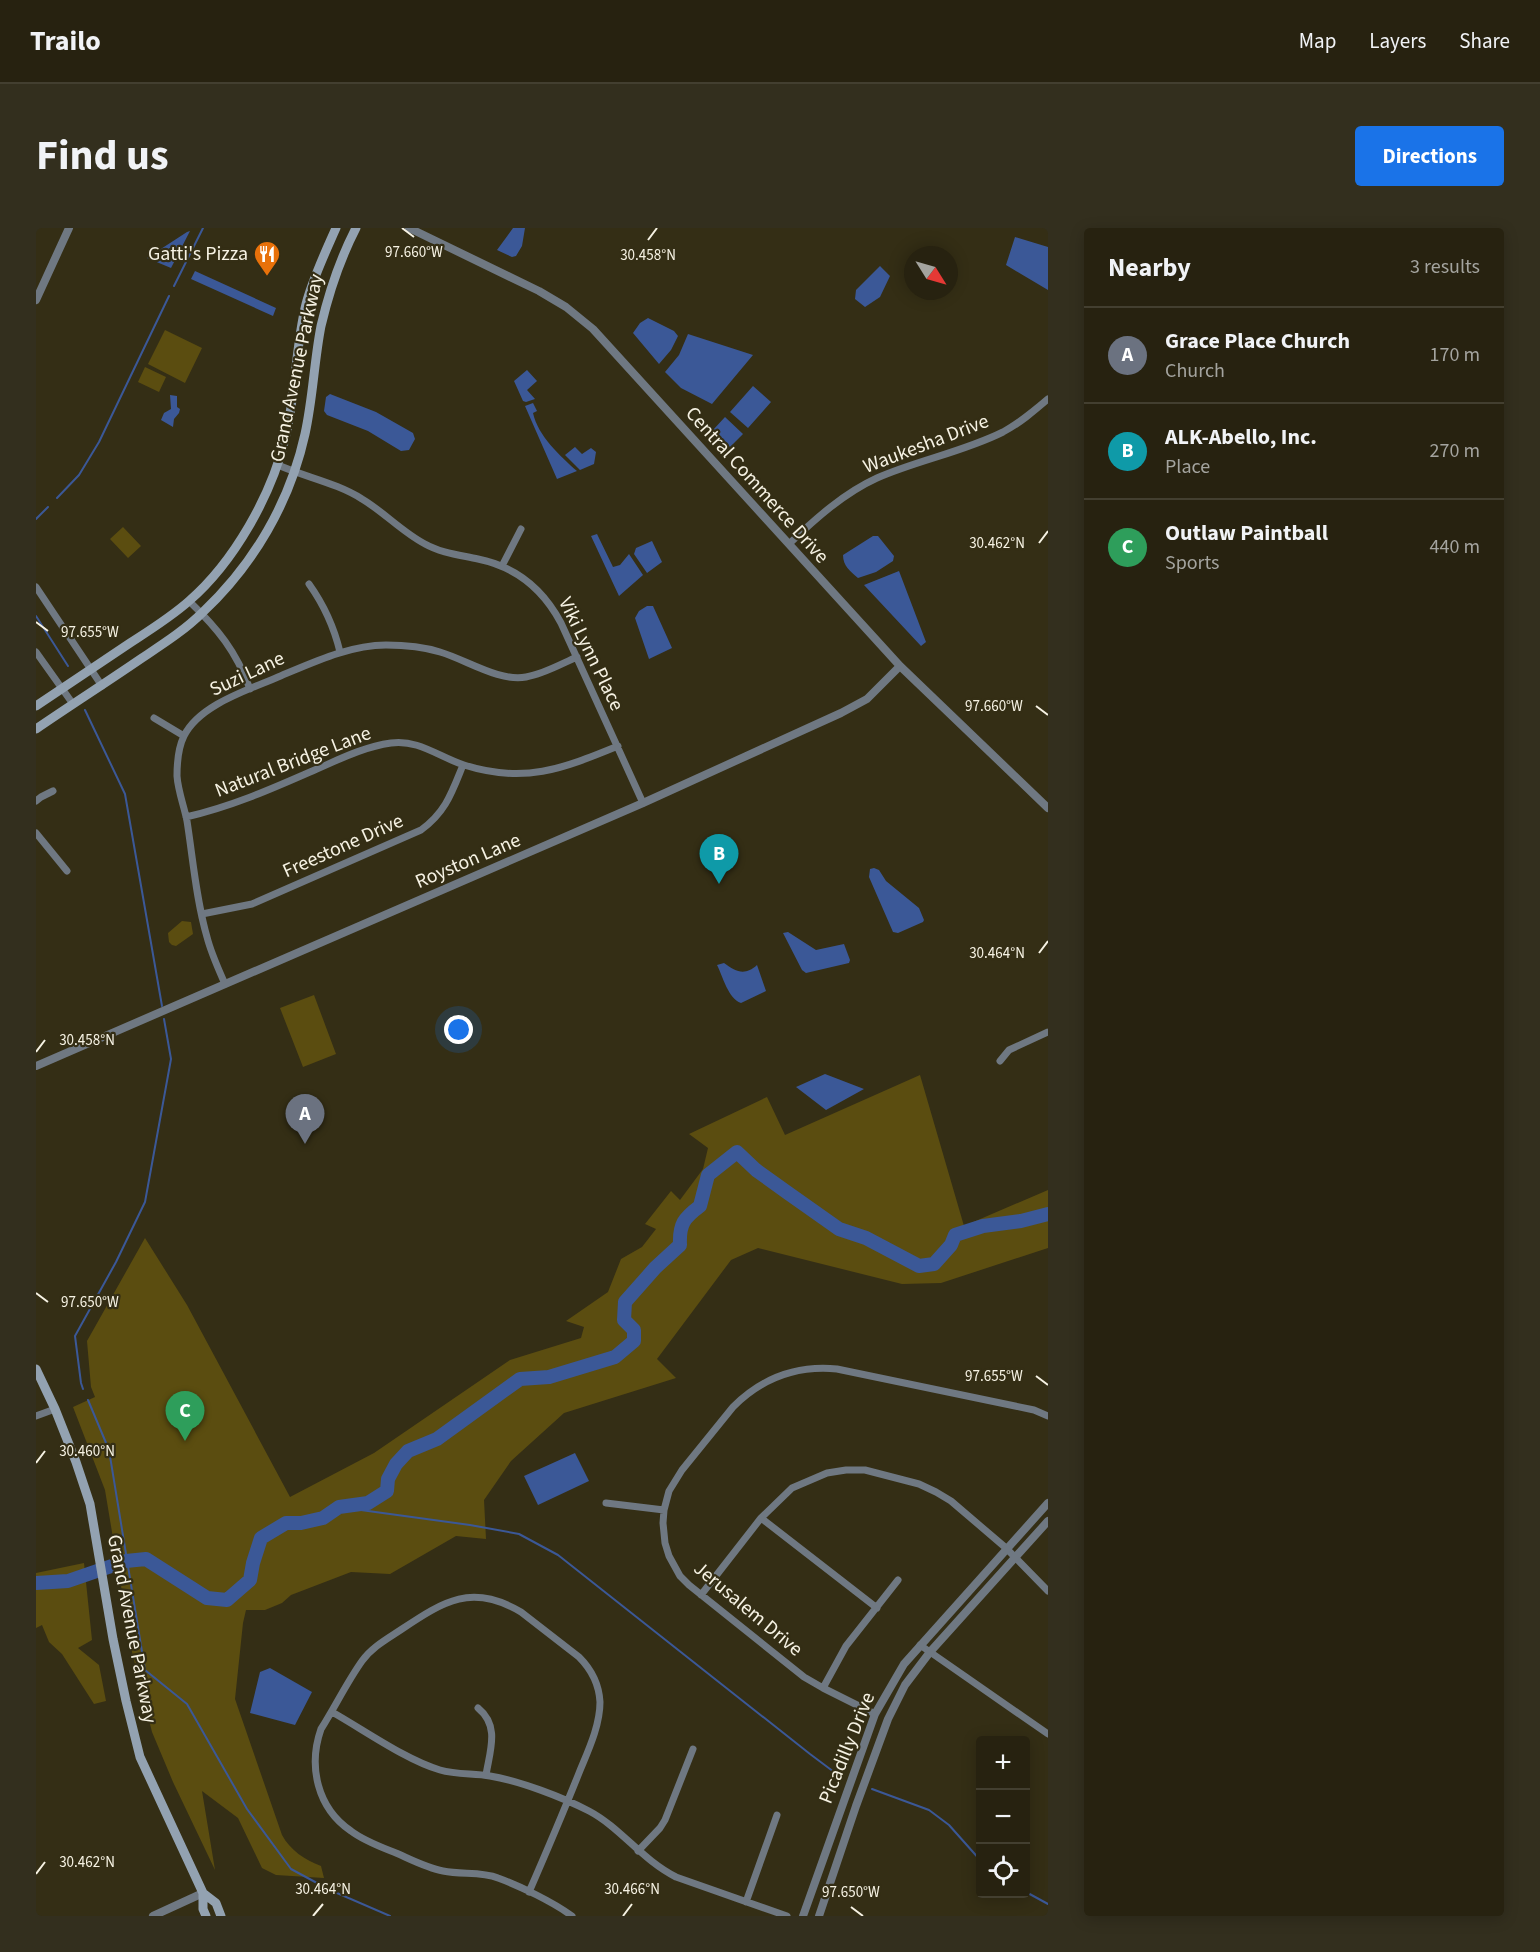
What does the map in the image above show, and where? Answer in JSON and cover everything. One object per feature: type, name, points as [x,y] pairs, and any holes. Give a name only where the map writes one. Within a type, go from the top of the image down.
[{"type":"main road","name":"Grand Avenue Parkway","points":[[36,706],[156,626],[189,601],[210,579],[243,535],[278,465],[291,411],[306,304],[322,258],[336,228]]},
{"type":"main road","name":"Grand Avenue Parkway","points":[[36,729],[161,645],[202,613],[223,593],[259,546],[279,508],[294,472],[307,423],[321,328],[328,297],[338,266],[356,228]]},
{"type":"main road","name":"Grand Avenue Parkway","points":[[36,1369],[55,1409],[90,1504],[113,1639],[140,1757],[203,1893],[203,1910],[206,1916]]},
{"type":"main road","name":"Grand Avenue Parkway","points":[[203,1893],[216,1904],[221,1916]]},
{"type":"street","points":[[36,300],[69,228]]},
{"type":"street","name":"Central Commerce Drive","points":[[409,228],[539,291],[566,307],[593,329],[900,666],[1048,808]]},
{"type":"street","name":"Waukesha Drive","points":[[789,544],[832,505],[861,486],[886,474],[975,445],[1005,431],[1048,399]]},
{"type":"street","name":"Viki Lynn Place","points":[[278,465],[362,498],[425,544],[452,555],[480,559],[502,566],[521,576],[539,590],[552,607],[643,804]]},
{"type":"street","points":[[502,566],[521,529]]},
{"type":"street","points":[[309,584],[328,616],[340,652]]},
{"type":"street","points":[[36,587],[102,686]]},
{"type":"street","points":[[189,601],[231,648],[241,664],[250,689]]},
{"type":"street","name":"Suzi Lane","points":[[225,984],[207,938],[177,779],[177,758],[184,736],[196,719],[211,707],[340,652],[384,645],[414,647],[439,651],[509,678],[526,678],[542,673],[576,657]]},
{"type":"street","points":[[36,652],[73,704]]},
{"type":"street","name":"Royston Lane","points":[[36,1066],[643,804],[855,707],[878,689],[900,666]]},
{"type":"street","points":[[154,718],[184,736]]},
{"type":"street","name":"Natural Bridge Lane","points":[[186,817],[221,809],[252,798],[367,747],[394,742],[418,745],[463,765],[488,771],[531,774],[577,764],[618,746]]},
{"type":"street","name":"Freestone Drive","points":[[202,914],[252,904],[421,830],[446,805],[463,765]]},
{"type":"street","points":[[36,801],[54,791]]},
{"type":"street","points":[[36,833],[67,871]]},
{"type":"street","points":[[1000,1061],[1010,1050],[1048,1032]]},
{"type":"street","name":"Jerusalem Drive","points":[[875,1714],[804,1677],[680,1576],[669,1556],[663,1532],[664,1510],[674,1481],[733,1407],[759,1385],[794,1371],[814,1368],[837,1369],[1034,1410],[1048,1416]]},
{"type":"street","points":[[36,1416],[55,1409]]},
{"type":"street","points":[[701,1595],[761,1518],[792,1488],[827,1473],[846,1470],[865,1470],[919,1484],[936,1492],[951,1501],[1006,1548],[1048,1591]]},
{"type":"street","points":[[606,1503],[664,1510]]},
{"type":"street","name":"Picadilly Drive","points":[[803,1916],[875,1714],[904,1664],[1048,1503]]},
{"type":"street","points":[[761,1518],[877,1608]]},
{"type":"street","name":"Picadilly Drive","points":[[819,1916],[888,1719],[905,1685],[930,1652],[1048,1521]]},
{"type":"street","points":[[823,1688],[846,1646],[898,1580]]},
{"type":"street","points":[[529,1892],[589,1747],[600,1702],[597,1683],[579,1657],[521,1612],[499,1601],[468,1598],[447,1602],[429,1611],[378,1645],[363,1660],[321,1729],[315,1759],[316,1781],[332,1814],[341,1824],[365,1840],[430,1868],[498,1877],[529,1892],[558,1906],[572,1916]]},
{"type":"street","points":[[920,1645],[1048,1734]]},
{"type":"street","points":[[478,1708],[487,1715],[491,1727],[492,1739],[486,1775]]},
{"type":"street","points":[[332,1712],[430,1767],[518,1782],[568,1802],[600,1818],[661,1870],[787,1916]]},
{"type":"street","points":[[638,1851],[666,1820],[693,1749]]},
{"type":"street","points":[[746,1902],[777,1815]]},
{"type":"street","points":[[153,1916],[203,1893]]},
{"type":"shaded area","points":[[165,330],[202,348],[185,383],[148,364]]},
{"type":"shaded area","points":[[145,367],[166,377],[159,392],[138,382]]},
{"type":"shaded area","points":[[123,527],[141,546],[128,558],[110,539]]},
{"type":"shaded area","points":[[182,921],[191,922],[193,934],[176,946],[172,945],[169,942],[168,933]]},
{"type":"shaded area","points":[[314,995],[336,1054],[303,1067],[280,1008]]},
{"type":"shaded area","points":[[920,1075],[964,1226],[1048,1190],[1048,1248],[941,1283],[902,1284],[758,1248],[731,1260],[657,1359],[676,1378],[564,1413],[511,1461],[484,1500],[486,1539],[456,1536],[390,1574],[351,1572],[291,1595],[282,1603],[265,1610],[246,1610],[235,1699],[282,1835],[298,1854],[321,1866],[324,1878],[276,1875],[262,1868],[238,1818],[202,1791],[215,1870],[152,1732],[132,1652],[105,1490],[73,1407],[95,1397],[91,1387],[87,1341],[145,1238],[187,1305],[290,1497],[374,1453],[510,1360],[581,1338],[584,1327],[566,1321],[608,1292],[621,1259],[642,1247],[656,1229],[645,1224],[671,1191],[680,1200],[703,1169],[708,1148],[689,1134],[767,1097],[785,1135]]},
{"type":"shaded area","points":[[84,1563],[92,1640],[78,1648],[99,1665],[106,1701],[94,1704],[62,1654],[49,1642],[42,1625],[36,1628],[36,1573]]},
{"type":"water","points":[[513,228],[525,228],[522,246],[516,256],[512,257],[497,250]]},
{"type":"water","points":[[190,231],[171,268],[147,258],[187,232]]},
{"type":"water","points":[[1015,237],[1048,247],[1048,290],[1006,265]]},
{"type":"water","points":[[880,266],[890,276],[880,297],[865,307],[855,299],[856,290]]},
{"type":"water","points":[[195,271],[276,308],[273,316],[191,279]]},
{"type":"water","points":[[648,318],[674,331],[678,336],[671,350],[659,364],[633,333],[640,323]]},
{"type":"water","points":[[688,334],[753,355],[712,404],[681,388],[665,372],[679,355]]},
{"type":"water","points":[[527,370],[537,381],[527,390],[535,399],[526,402],[523,401],[514,381]]},
{"type":"water","points":[[753,386],[771,402],[748,428],[730,412]]},
{"type":"water","points":[[330,394],[376,412],[413,433],[415,439],[409,450],[401,451],[368,431],[327,415],[324,411],[326,397]]},
{"type":"water","points":[[170,395],[177,396],[177,407],[180,409],[174,419],[173,427],[161,420],[164,413],[171,409]]},
{"type":"water","points":[[533,403],[537,411],[533,413],[545,438],[577,471],[557,479],[525,406]]},
{"type":"water","points":[[725,417],[743,434],[730,447],[713,430]]},
{"type":"water","points":[[575,447],[582,454],[591,448],[596,452],[594,464],[580,470],[565,455]]},
{"type":"water","points":[[597,534],[613,567],[620,565],[629,554],[643,575],[619,596],[591,536]]},
{"type":"water","points":[[873,536],[878,536],[894,556],[893,561],[876,572],[858,578],[846,565],[843,555]]},
{"type":"water","points":[[652,541],[662,562],[647,573],[634,554],[636,548]]},
{"type":"water","points":[[899,571],[926,642],[921,646],[864,585]]},
{"type":"water","points":[[647,606],[653,606],[672,648],[649,659],[635,618],[639,611]]},
{"type":"water","points":[[870,869],[879,870],[886,881],[919,908],[923,922],[898,933],[893,932],[869,877]]},
{"type":"water","points":[[788,932],[816,950],[844,944],[849,963],[806,973],[802,970],[783,933]]},
{"type":"water","points":[[724,963],[740,972],[748,971],[757,965],[766,991],[741,1003],[736,1000],[729,992],[717,965]]},
{"type":"water","points":[[825,1074],[864,1089],[826,1110],[796,1087]]},
{"type":"water","points":[[575,1453],[589,1481],[538,1505],[524,1476]]},
{"type":"water","points":[[270,1668],[312,1692],[295,1725],[250,1713],[260,1672]]},
{"type":"waterway","points":[[174,286],[203,228]]},
{"type":"waterway","points":[[57,498],[79,475],[99,442],[169,296]]},
{"type":"waterway","points":[[36,519],[48,507]]},
{"type":"waterway","points":[[36,616],[68,666]]},
{"type":"waterway","points":[[85,710],[125,794],[162,1006]]},
{"type":"waterway","points":[[83,1389],[75,1336],[116,1262],[145,1202],[171,1059],[164,1019]]},
{"type":"waterway","points":[[36,1583],[68,1581],[126,1561],[146,1559],[207,1598],[227,1600],[250,1580],[261,1538],[286,1523],[301,1523],[323,1518],[339,1507],[368,1503],[387,1491],[388,1479],[396,1464],[408,1451],[437,1439],[520,1379],[549,1377],[615,1357],[634,1341],[634,1330],[624,1320],[625,1302],[655,1268],[680,1245],[680,1232],[686,1218],[700,1206],[708,1175],[737,1152],[756,1170],[839,1229],[866,1238],[919,1266],[934,1264],[951,1245],[955,1235],[983,1226],[1021,1221],[1048,1214]]},
{"type":"waterway","points":[[88,1400],[109,1450],[145,1670],[187,1704],[247,1809],[291,1869],[330,1890],[390,1916]]},
{"type":"waterway","points":[[339,1507],[519,1534],[558,1555],[842,1778]]},
{"type":"waterway","points":[[872,1789],[929,1810],[949,1825],[976,1855]]},
{"type":"waterway","points":[[1030,1894],[1048,1904]]},
{"type":"place","name":"Gatti's Pizza","points":[[267,277]]},
{"type":"place","name":"ALK-Abello, Inc.","points":[[719,884]]},
{"type":"place","name":"Grace Place Church","points":[[305,1144]]},
{"type":"place","name":"Outlaw Paintball","points":[[185,1441]]}]
